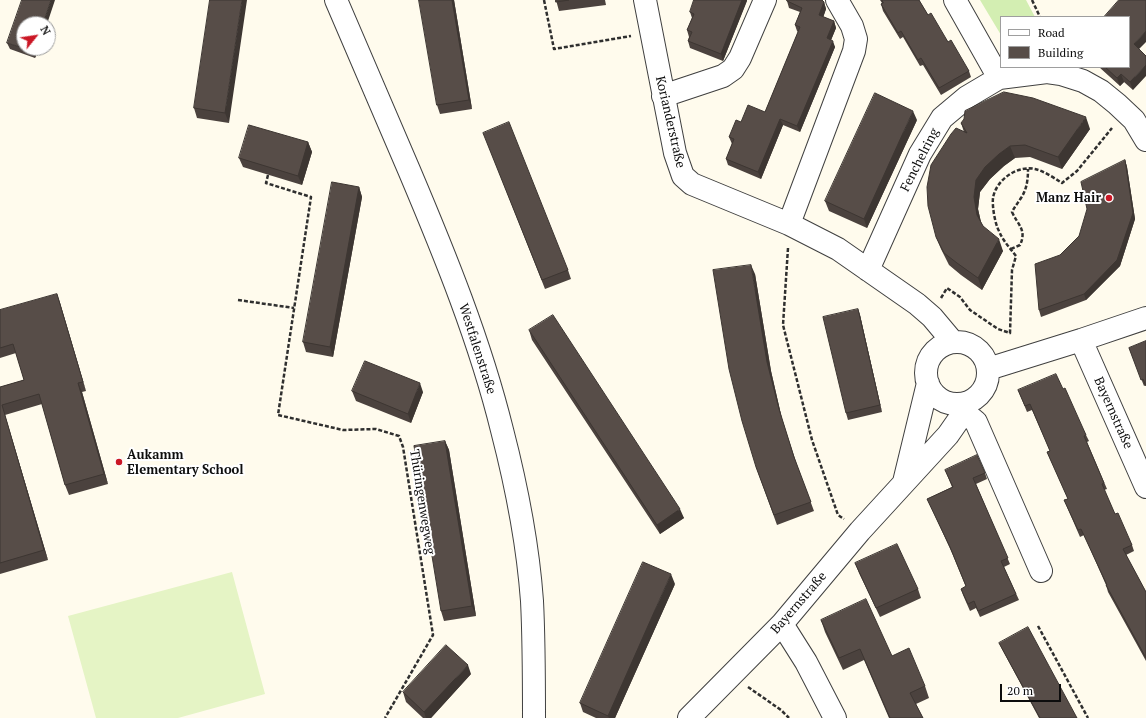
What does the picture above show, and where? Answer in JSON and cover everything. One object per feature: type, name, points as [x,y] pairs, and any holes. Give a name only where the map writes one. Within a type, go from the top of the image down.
[{"type":"street","name":"Westfalenstraße","points":[[336,0],[441,249],[484,366],[502,430],[514,482],[532,599],[534,718]]},
{"type":"street","name":"Korianderstraße","points":[[645,0],[675,153],[683,176],[692,184],[789,224],[838,249],[917,304],[932,317],[953,342]]},
{"type":"street","points":[[663,96],[723,76],[733,69],[740,58],[765,0]]},
{"type":"street","points":[[789,224],[854,51],[856,39],[852,26],[837,0]]},
{"type":"street","points":[[955,0],[999,78]]},
{"type":"street","name":"Fenchelring","points":[[868,270],[920,154],[942,118],[967,97],[999,78],[1047,72],[1061,74],[1083,81],[1135,113],[1146,140]]},
{"type":"street","points":[[988,369],[1146,318]]},
{"type":"street","name":"Bayernstraße","points":[[1081,340],[1146,487]]},
{"type":"street","points":[[967,407],[984,389],[988,369],[980,352],[963,343],[953,342],[941,347],[931,357],[927,365],[926,374],[928,383],[933,392],[940,398],[949,403],[967,407],[976,422],[1041,571]]},
{"type":"street","name":"Bayernstraße","points":[[904,483],[928,383]]},
{"type":"street","name":"Bayernstraße","points":[[689,718],[782,624],[860,531],[948,435],[967,407]]},
{"type":"street","points":[[782,624],[806,662],[836,718]]},
{"type":"path","points":[[544,0],[554,49],[651,32]]},
{"type":"path","points":[[1032,0],[1040,16]]},
{"type":"path","points":[[932,317],[947,288],[960,297],[970,310],[998,329],[1010,333],[1012,270],[1016,256],[998,231],[995,220],[993,198],[997,188],[1006,177],[1019,170],[1028,169],[1034,169],[1062,183],[1077,171],[1135,113]]},
{"type":"path","points":[[1011,249],[1020,245],[1024,237],[1012,212],[1025,191],[1028,181],[1028,169]]},
{"type":"path","name":"Thüringenwegweg","points":[[268,175],[266,183],[311,197],[278,415],[343,430],[376,430],[399,436],[403,447],[433,635],[385,718]]},
{"type":"path","points":[[789,224],[783,325],[812,440],[838,515],[860,531]]},
{"type":"path","points":[[238,300],[294,308]]},
{"type":"path","points":[[1038,626],[1088,718]]},
{"type":"path","points":[[746,686],[781,710],[789,718]]},
{"type":"green space","points":[[980,0],[1026,0],[1034,16],[1000,16],[1000,33]]},
{"type":"green space","points":[[232,572],[265,694],[178,718],[96,718],[68,616]]},
{"type":"building","points":[[22,0],[51,0],[46,16],[16,16]]},
{"type":"building","points":[[210,0],[242,0],[225,113],[194,108]]},
{"type":"building","points":[[419,0],[452,0],[469,100],[437,105]]},
{"type":"building","points":[[556,0],[569,0],[556,2]]},
{"type":"building","points":[[694,0],[742,0],[721,54],[688,41],[692,32],[687,30],[694,14],[690,12]]},
{"type":"building","points":[[787,0],[822,0],[824,2],[819,15],[834,21],[827,38],[833,41],[797,126],[780,119],[758,172],[726,159],[734,139],[729,137],[736,120],[741,122],[748,105],[765,112],[800,27],[795,25],[802,8]]},
{"type":"building","points":[[882,0],[919,0],[928,15],[931,13],[948,42],[951,40],[969,71],[939,88],[921,58],[918,60],[901,31],[898,33],[881,4],[883,3]]},
{"type":"building","points":[[1119,0],[1146,0],[1146,31],[1134,44],[1146,56],[1146,65],[1130,82],[1121,74],[1117,78],[1106,68],[1130,68],[1130,16],[1105,16]]},
{"type":"building","points":[[16,17],[16,46],[7,43]]},
{"type":"building","points":[[1004,92],[1033,98],[1086,117],[1058,157],[1025,145],[1010,146],[985,167],[976,180],[974,197],[977,215],[983,226],[999,239],[978,278],[944,253],[936,237],[928,206],[927,187],[931,165],[951,134],[956,128],[967,133],[961,123],[964,119],[965,111]]},
{"type":"building","points":[[875,93],[913,111],[864,219],[825,201]]},
{"type":"building","points":[[509,122],[568,270],[542,280],[483,133]]},
{"type":"building","points":[[249,125],[308,142],[298,176],[239,158]]},
{"type":"building","points":[[1125,160],[1133,213],[1117,260],[1084,294],[1039,310],[1035,264],[1060,255],[1079,236],[1087,209],[1081,182]]},
{"type":"building","points":[[332,182],[359,187],[330,347],[303,342]]},
{"type":"building","points":[[751,265],[767,362],[779,409],[794,457],[811,502],[774,515],[756,467],[742,421],[729,369],[713,270]]},
{"type":"building","points":[[57,294],[83,382],[78,383],[104,474],[65,485],[39,394],[2,405],[44,550],[0,563],[0,387],[24,380],[13,344],[0,348],[0,310]]},
{"type":"building","points":[[858,309],[880,405],[846,413],[823,317]]},
{"type":"building","points":[[553,315],[680,509],[657,525],[529,330]]},
{"type":"building","points":[[1146,341],[1146,386],[1143,379],[1141,380],[1129,348]]},
{"type":"building","points":[[365,361],[420,383],[408,414],[352,391]]},
{"type":"building","points":[[1056,374],[1063,389],[1065,388],[1086,435],[1084,436],[1104,483],[1102,484],[1115,514],[1118,513],[1132,545],[1123,549],[1146,592],[1146,658],[1106,585],[1081,529],[1078,530],[1064,500],[1068,499],[1047,452],[1050,451],[1030,404],[1025,406],[1018,390]]},
{"type":"building","points":[[445,441],[472,606],[441,611],[414,446]]},
{"type":"building","points":[[977,455],[985,473],[973,478],[1008,558],[1001,561],[1016,594],[978,611],[974,601],[968,604],[961,589],[966,586],[950,547],[927,499],[953,487],[945,470]]},
{"type":"building","points":[[897,544],[918,589],[876,608],[855,563]]},
{"type":"building","points":[[643,562],[671,574],[608,716],[580,703]]},
{"type":"building","points":[[866,599],[892,656],[909,648],[925,686],[910,693],[923,718],[890,718],[860,649],[839,658],[821,620]]},
{"type":"building","points":[[1028,627],[1077,718],[1040,718],[999,643]]},
{"type":"building","points":[[446,645],[468,665],[424,712],[403,692]]},
{"type":"place","name":"Manz Hair","points":[[1109,198]]},
{"type":"place","name":"Aukamm Elementary School","points":[[119,462]]}]
